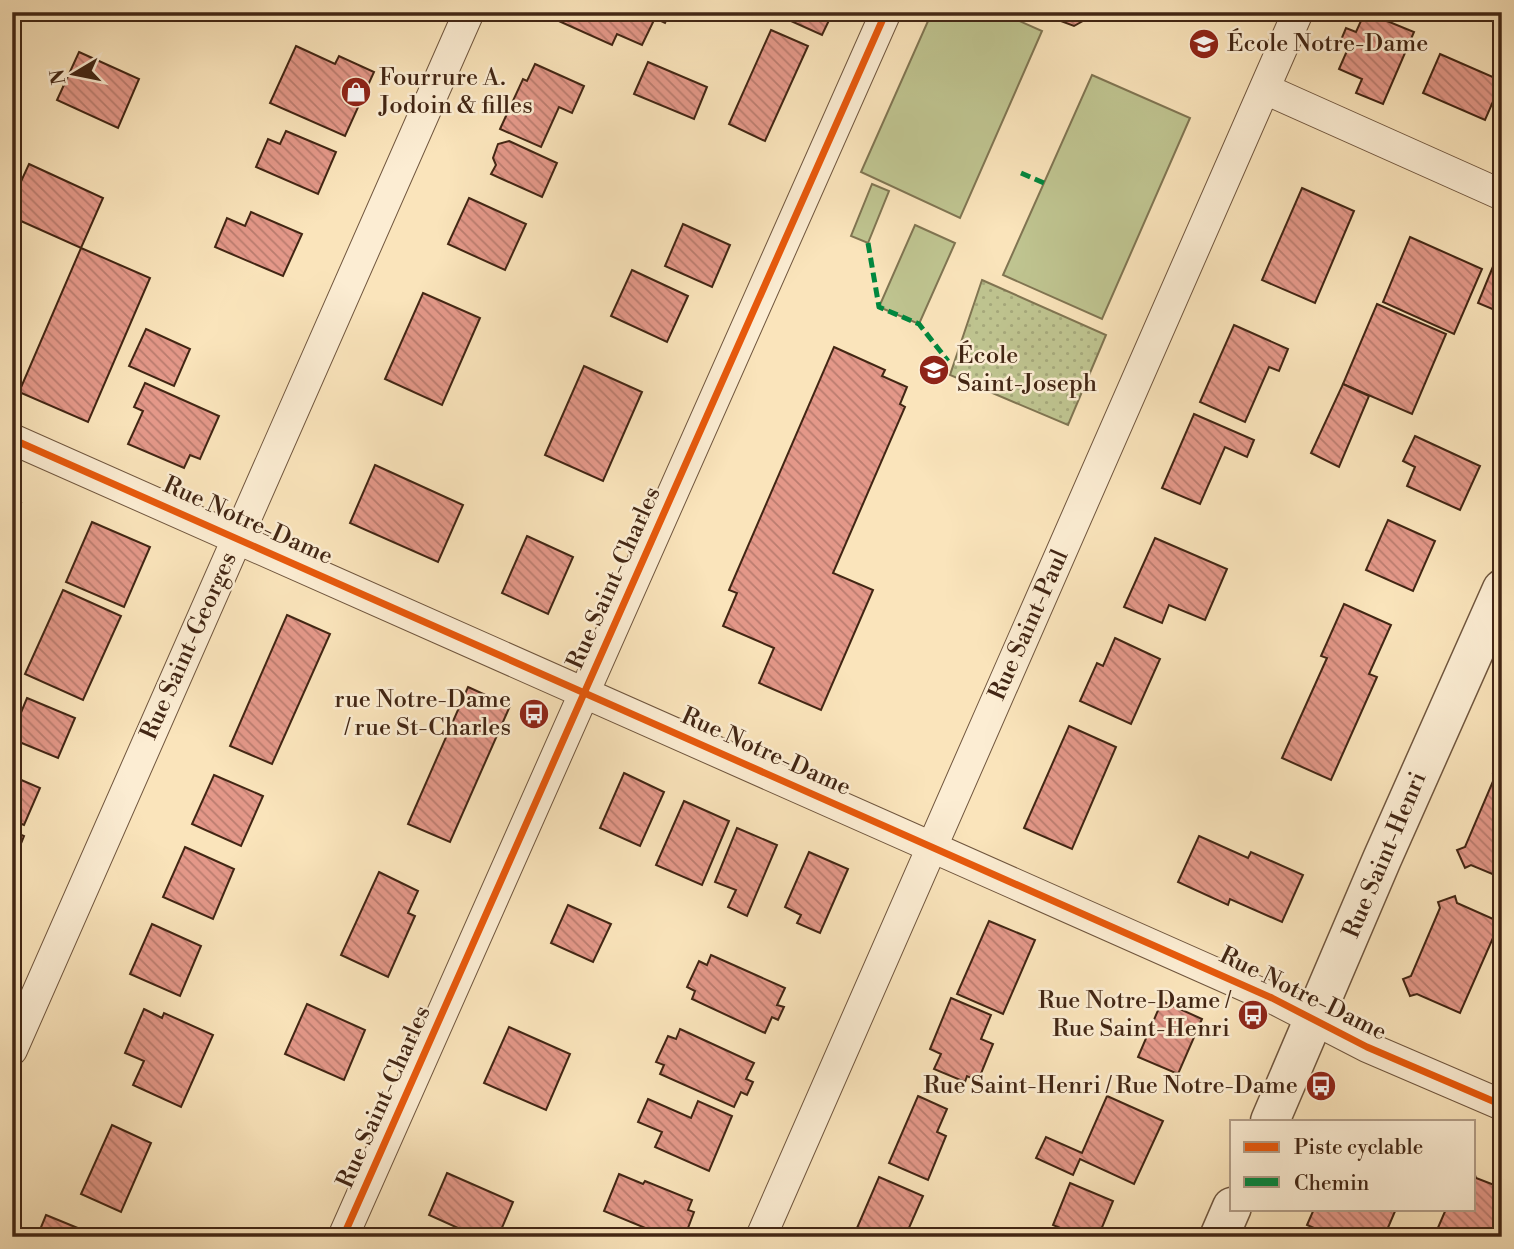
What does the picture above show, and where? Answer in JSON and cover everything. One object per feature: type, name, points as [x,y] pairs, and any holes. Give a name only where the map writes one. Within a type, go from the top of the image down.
[{"type":"street","name":"Rue Saint-Georges","points":[[12,1050],[469,12]]},
{"type":"street","name":"Rue Saint-Charles","points":[[343,1237],[886,12]]},
{"type":"street","name":"Rue Saint-Paul","points":[[761,1237],[1298,12]]},
{"type":"street","points":[[1265,89],[1502,195]]},
{"type":"street","name":"Rue Notre-Dame","points":[[12,439],[932,846],[1272,998],[1367,1047],[1502,1105]]},
{"type":"street","name":"Rue Saint-Henri","points":[[1270,1120],[1502,589]]},
{"type":"street","points":[[1219,1237],[1231,1210]]},
{"type":"green space","points":[[932,12],[999,12],[1042,31],[960,218],[861,172]]},
{"type":"green space","points":[[1092,75],[1190,118],[1102,319],[1003,275]]},
{"type":"green space","points":[[872,184],[889,191],[868,243],[851,236]]},
{"type":"green space","points":[[915,225],[955,243],[919,324],[879,307]]},
{"type":"green space","points":[[982,280],[1106,335],[1068,425],[950,375]]},
{"type":"building","points":[[670,12],[665,23],[655,18],[642,45],[617,34],[612,45],[541,13]]},
{"type":"building","points":[[771,12],[829,12],[832,14],[822,35]]},
{"type":"building","points":[[1054,12],[1090,12],[1088,18],[1074,26],[1058,20]]},
{"type":"building","points":[[1365,12],[1414,32],[1383,104],[1356,93],[1362,79],[1339,69],[1350,44],[1341,40],[1346,28],[1356,32]]},
{"type":"building","points":[[771,30],[808,46],[765,141],[729,124]]},
{"type":"building","points":[[296,46],[335,64],[339,56],[374,72],[345,136],[270,103]]},
{"type":"building","points":[[79,52],[139,79],[118,128],[57,100]]},
{"type":"building","points":[[1440,54],[1502,81],[1485,120],[1423,93]]},
{"type":"building","points":[[648,62],[707,87],[694,119],[634,94]]},
{"type":"building","points":[[535,64],[584,86],[572,113],[559,107],[541,147],[500,129],[523,79],[527,81]]},
{"type":"building","points":[[286,131],[336,152],[318,194],[256,167],[268,139],[280,144]]},
{"type":"building","points":[[509,141],[557,163],[542,197],[491,174],[496,165],[493,158],[498,144]]},
{"type":"building","points":[[29,164],[103,198],[81,248],[12,217],[12,201]]},
{"type":"building","points":[[1302,188],[1354,211],[1315,303],[1262,280]]},
{"type":"building","points":[[469,198],[526,224],[505,270],[448,244]]},
{"type":"building","points":[[251,212],[302,234],[283,276],[215,247],[227,218],[245,226]]},
{"type":"building","points":[[683,224],[730,245],[712,287],[665,266]]},
{"type":"building","points":[[1410,237],[1482,269],[1454,334],[1383,302]]},
{"type":"building","points":[[81,248],[150,278],[88,422],[19,392]]},
{"type":"building","points":[[1494,264],[1502,267],[1502,313],[1478,303]]},
{"type":"building","points":[[632,270],[688,296],[667,342],[611,316]]},
{"type":"building","points":[[423,293],[480,318],[442,405],[385,379]]},
{"type":"building","points":[[1377,304],[1446,334],[1412,414],[1343,384]]},
{"type":"building","points":[[1234,325],[1288,349],[1279,371],[1269,367],[1245,422],[1200,402]]},
{"type":"building","points":[[146,329],[190,349],[174,386],[129,366]]},
{"type":"building","points":[[834,347],[885,370],[882,376],[907,387],[900,404],[905,407],[833,573],[873,590],[821,710],[759,683],[774,648],[723,626],[737,593],[729,590]]},
{"type":"building","points":[[584,366],[642,392],[603,481],[545,455]]},
{"type":"building","points":[[145,383],[219,416],[200,459],[190,455],[184,468],[128,444],[143,411],[134,407]]},
{"type":"building","points":[[1343,384],[1369,396],[1339,467],[1311,453]]},
{"type":"building","points":[[1194,414],[1254,440],[1247,457],[1225,447],[1200,504],[1162,488]]},
{"type":"building","points":[[1415,436],[1480,466],[1460,510],[1407,486],[1415,467],[1403,461]]},
{"type":"building","points":[[375,465],[463,505],[438,562],[350,523]]},
{"type":"building","points":[[12,499],[21,503],[12,522]]},
{"type":"building","points":[[1388,520],[1435,541],[1413,591],[1366,570]]},
{"type":"building","points":[[92,522],[150,547],[124,607],[66,582]]},
{"type":"building","points":[[527,536],[573,557],[548,614],[502,593]]},
{"type":"building","points":[[1155,538],[1227,569],[1205,620],[1169,605],[1162,623],[1124,607]]},
{"type":"building","points":[[63,590],[121,616],[83,700],[25,674]]},
{"type":"building","points":[[1344,604],[1391,625],[1369,674],[1377,677],[1331,780],[1282,758],[1327,658],[1321,656]]},
{"type":"building","points":[[287,615],[330,634],[272,764],[230,746]]},
{"type":"building","points":[[1115,638],[1160,659],[1131,724],[1080,701],[1097,663],[1103,666]]},
{"type":"building","points":[[468,687],[510,706],[450,842],[408,824]]},
{"type":"building","points":[[27,698],[75,718],[58,758],[12,739],[12,712],[20,715]]},
{"type":"building","points":[[1069,726],[1116,747],[1072,849],[1024,828]]},
{"type":"building","points":[[1502,770],[1502,878],[1471,865],[1465,868],[1457,850],[1465,847],[1494,779],[1493,774]]},
{"type":"building","points":[[624,773],[664,792],[640,846],[600,828]]},
{"type":"building","points":[[214,775],[263,796],[241,846],[192,824]]},
{"type":"building","points":[[12,776],[40,788],[24,825],[12,820]]},
{"type":"building","points":[[684,801],[729,821],[702,885],[656,865]]},
{"type":"building","points":[[737,828],[777,845],[747,916],[728,907],[736,890],[715,882]]},
{"type":"building","points":[[12,831],[24,836],[12,866]]},
{"type":"building","points":[[1199,836],[1248,858],[1251,852],[1303,875],[1282,922],[1230,899],[1228,905],[1178,882]]},
{"type":"building","points":[[185,847],[234,869],[213,919],[163,897]]},
{"type":"building","points":[[809,852],[848,869],[820,933],[797,923],[801,915],[785,907]]},
{"type":"building","points":[[379,872],[418,891],[408,913],[415,916],[388,977],[341,955]]},
{"type":"building","points":[[1455,896],[1457,903],[1500,922],[1460,1013],[1417,994],[1410,996],[1403,979],[1411,976],[1440,908],[1438,902]]},
{"type":"building","points":[[568,905],[611,924],[593,962],[551,943]]},
{"type":"building","points":[[989,921],[1035,940],[1003,1014],[957,994]]},
{"type":"building","points":[[152,924],[201,946],[180,996],[130,974]]},
{"type":"building","points":[[711,955],[785,988],[777,1005],[784,1007],[778,1020],[772,1017],[765,1033],[692,999],[695,991],[687,987],[699,961],[707,965]]},
{"type":"building","points":[[951,998],[991,1015],[981,1039],[993,1044],[978,1081],[967,1076],[965,1082],[934,1069],[941,1054],[930,1049]]},
{"type":"building","points":[[1162,1001],[1202,1019],[1178,1074],[1138,1057]]},
{"type":"building","points":[[307,1004],[365,1030],[344,1080],[285,1054]]},
{"type":"building","points":[[144,1009],[162,1018],[164,1013],[213,1035],[181,1107],[133,1085],[144,1061],[125,1053]]},
{"type":"building","points":[[509,1027],[570,1054],[546,1110],[484,1083]]},
{"type":"building","points":[[680,1029],[754,1063],[746,1079],[753,1082],[747,1095],[741,1092],[734,1107],[660,1074],[664,1065],[656,1062],[668,1036],[676,1039]]},
{"type":"building","points":[[918,1096],[947,1109],[937,1132],[946,1136],[928,1180],[889,1163]]},
{"type":"building","points":[[1107,1096],[1163,1121],[1134,1184],[1080,1159],[1073,1175],[1036,1158],[1046,1137],[1082,1153]]},
{"type":"building","points":[[648,1099],[691,1118],[698,1101],[732,1116],[709,1171],[655,1147],[662,1132],[638,1122]]},
{"type":"building","points":[[112,1125],[151,1143],[121,1212],[81,1194]]},
{"type":"building","points":[[447,1173],[513,1202],[498,1237],[478,1237],[429,1215]]},
{"type":"building","points":[[619,1174],[643,1184],[645,1181],[692,1200],[688,1210],[694,1212],[685,1236],[678,1233],[676,1237],[667,1237],[604,1211]]},
{"type":"building","points":[[879,1177],[923,1196],[905,1237],[878,1237],[857,1228]]},
{"type":"building","points":[[1476,1178],[1502,1188],[1502,1237],[1434,1237],[1446,1210],[1476,1210]]},
{"type":"building","points":[[1070,1183],[1113,1201],[1098,1237],[1081,1237],[1053,1225]]},
{"type":"building","points":[[1314,1210],[1396,1210],[1384,1237],[1335,1237],[1307,1225]]},
{"type":"building","points":[[46,1215],[95,1235],[37,1237]]},
{"type":"marked path","points":[[922,12],[931,16]]},
{"type":"marked path","points":[[1021,173],[1044,183]]},
{"type":"marked path","points":[[868,243],[879,307],[919,324],[948,361]]},
{"type":"cycle path","points":[[343,1237],[886,12]]},
{"type":"cycle path","points":[[12,439],[1272,998],[1367,1047],[1502,1105]]},
{"type":"place","name":"École Notre-Dame","points":[[1204,44]]},
{"type":"place","name":"Fourrure A. Jodoin & filles","points":[[356,92]]},
{"type":"place","name":"École Saint-Joseph","points":[[934,370]]},
{"type":"place","name":"rue Notre-Dame / rue St-Charles","points":[[534,714]]},
{"type":"place","name":"Rue Notre-Dame / Rue Saint-Henri","points":[[1253,1015]]},
{"type":"place","name":"Rue Saint-Henri / Rue Notre-Dame","points":[[1321,1086]]}]
